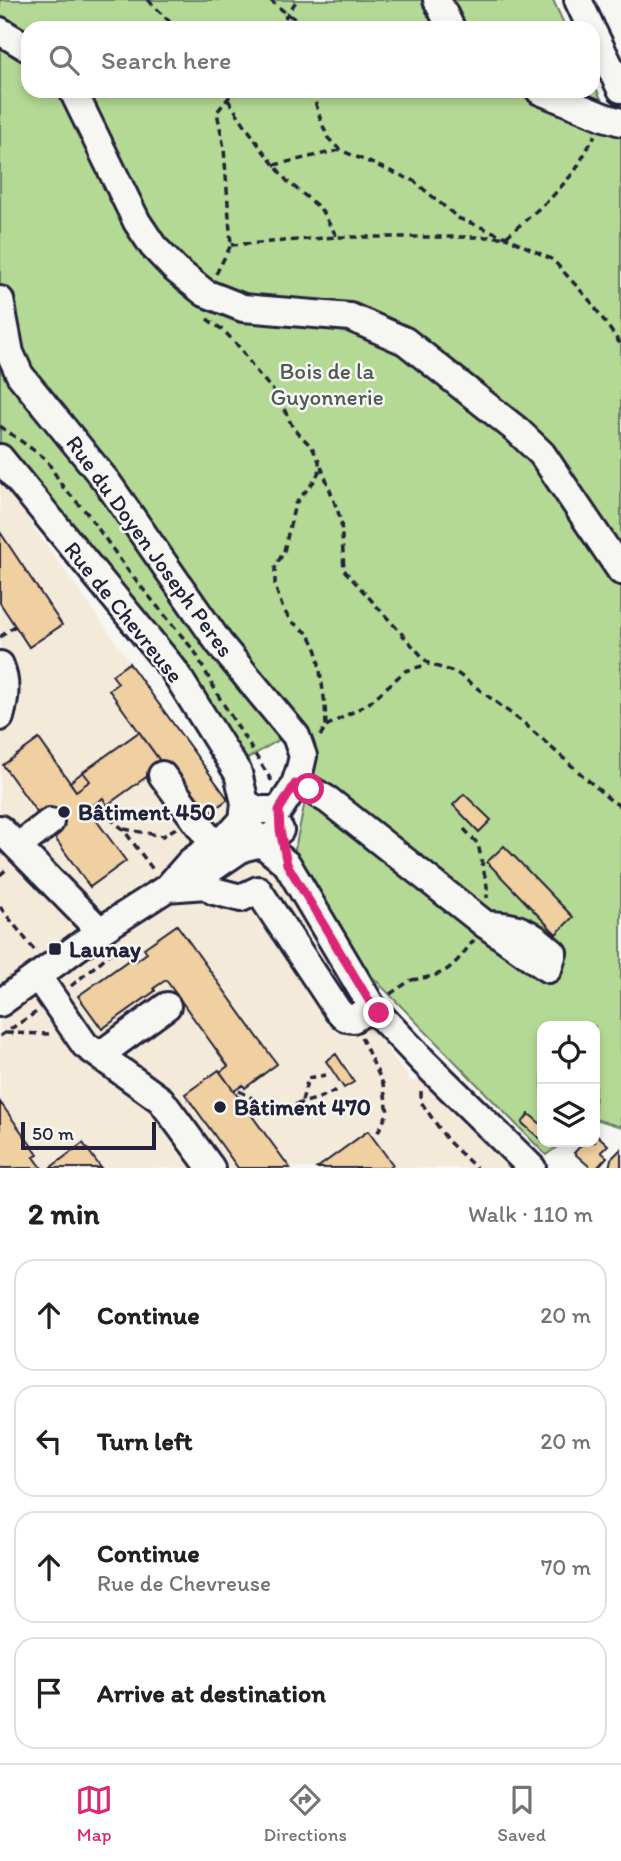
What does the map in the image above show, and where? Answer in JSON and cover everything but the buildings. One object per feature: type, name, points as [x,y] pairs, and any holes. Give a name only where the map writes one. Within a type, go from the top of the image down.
[{"type":"street","points":[[437,0],[448,21]]},
{"type":"street","points":[[578,0],[588,21]]},
{"type":"street","points":[[0,31],[21,44]]},
{"type":"street","points":[[600,46],[621,89]]},
{"type":"street","points":[[76,98],[137,222],[153,246],[175,270],[205,293],[243,308],[351,317],[405,341],[517,430],[542,454],[621,571]]},
{"type":"street","points":[[558,98],[616,120]]},
{"type":"street","name":"Rue du Doyen Joseph Peres","points":[[0,300],[10,353],[20,375],[107,482],[219,643],[296,736],[303,756],[270,806]]},
{"type":"street","name":"Rue de Chevreuse","points":[[0,458],[173,669],[238,773],[270,806],[287,864],[363,1013]]},
{"type":"street","points":[[0,666],[4,676],[5,694],[0,717]]},
{"type":"street","points":[[162,775],[213,845]]},
{"type":"street","points":[[167,888],[190,862],[213,845],[270,806],[309,789],[328,800],[486,925]]},
{"type":"street","points":[[0,1003],[41,969],[167,888],[198,878],[242,848],[270,806]]},
{"type":"street","points":[[50,822],[9,838],[100,931]]},
{"type":"street","points":[[167,888],[206,885],[214,891],[241,898],[258,890],[338,1011],[346,1018],[363,1013],[423,1060],[532,1168]]},
{"type":"street","points":[[41,969],[77,1036],[85,1045],[161,1100],[211,1168]]},
{"type":"street","points":[[100,1055],[167,1006]]},
{"type":"path","points":[[148,0],[169,21]]},
{"type":"path","points":[[270,0],[300,21]]},
{"type":"path","points":[[282,21],[297,0]]},
{"type":"path","points":[[314,98],[328,138],[340,150],[414,181],[458,218],[553,260],[591,302],[621,345]]},
{"type":"path","points":[[210,285],[231,245],[224,148],[217,113],[228,99],[274,165],[287,181],[320,208],[337,237]]},
{"type":"path","points":[[231,245],[337,237],[506,237],[550,199],[616,120]]},
{"type":"path","points":[[274,165],[340,150]]},
{"type":"path","points":[[201,310],[241,349],[278,396],[293,428],[312,447],[341,520],[345,570],[429,664],[457,673],[525,724],[621,807]]},
{"type":"path","points":[[0,426],[46,460],[63,487],[87,513],[129,572],[195,652],[270,806]]},
{"type":"path","points":[[319,461],[315,480],[295,504],[284,551],[275,568],[275,586],[283,609],[291,621],[309,634],[317,651],[326,726],[368,704],[405,671],[429,664]]},
{"type":"path","points":[[0,637],[15,626]]},
{"type":"path","points":[[100,810],[123,829],[167,888]]},
{"type":"path","points":[[123,829],[163,836],[193,818]]},
{"type":"path","points":[[0,907],[41,969]]},
{"type":"path","points":[[377,1134],[388,1112],[363,1013],[411,980]]},
{"type":"path","points":[[0,1036],[48,1004]]},
{"type":"path","points":[[6,1033],[77,1036]]},
{"type":"path","points":[[423,1060],[421,1102],[448,1141],[476,1168]]},
{"type":"path","points":[[302,1101],[308,1079],[326,1074]]},
{"type":"path","points":[[239,1091],[266,1105],[278,1107],[326,1096],[336,1090]]},
{"type":"shaded area","points":[[0,480],[233,806],[367,1023],[411,1081],[428,1081],[512,1168],[0,1168]]},
{"type":"green space","name":"Bois de la Guyonnerie","points":[[0,0],[553,0],[563,21],[21,21],[21,98],[600,97],[607,112],[621,104],[621,1127],[600,1121],[600,1021],[537,1021],[537,1146],[355,959],[294,854],[309,782],[289,734],[245,760],[0,452]]},
{"type":"green space","name":"Bois de la Guyonnerie","points":[[538,1147],[557,1147],[546,1155]]},
{"type":"place","name":"Bâtiment 450","points":[[64,812]]},
{"type":"place","name":"Launay","points":[[55,949]]},
{"type":"place","name":"Bâtiment 470","points":[[220,1107]]},
{"type":"route","points":[[309,789],[295,784],[279,810],[287,864],[379,1013]]}]
